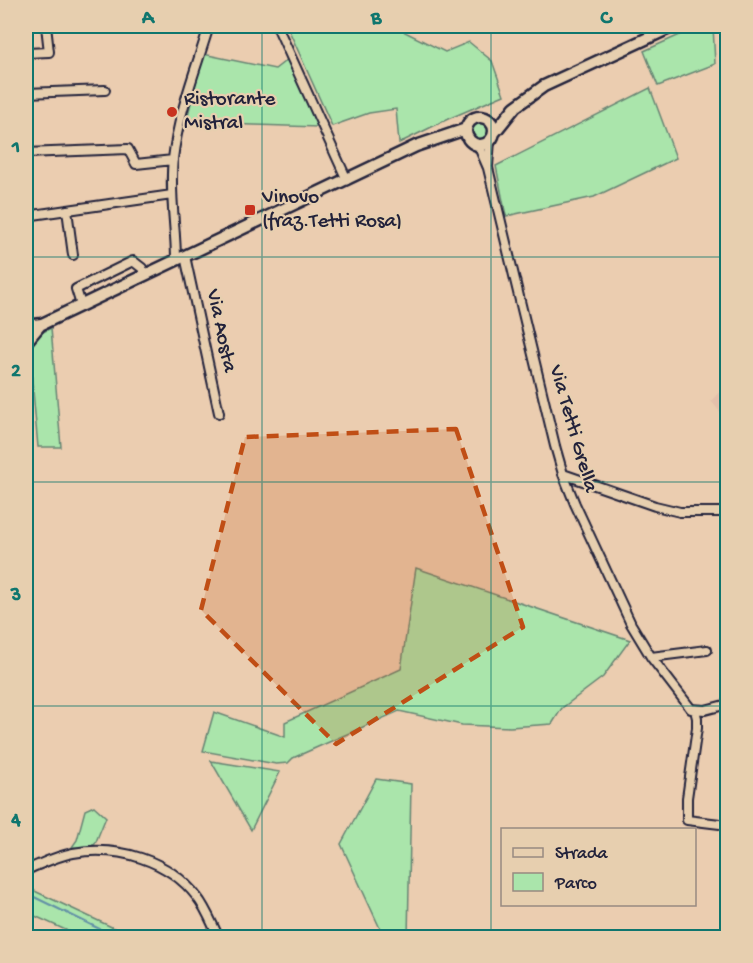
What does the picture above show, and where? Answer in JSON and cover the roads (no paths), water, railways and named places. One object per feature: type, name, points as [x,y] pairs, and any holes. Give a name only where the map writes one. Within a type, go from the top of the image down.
[{"type":"street","points":[[26,52],[49,52],[46,26]]},
{"type":"street","name":"Via Aosta","points":[[209,26],[182,115],[173,160],[172,195],[181,258],[219,413]]},
{"type":"street","points":[[277,26],[347,180]]},
{"type":"street","points":[[26,333],[427,142],[466,129],[471,121],[480,117],[494,117],[515,107],[552,82],[674,26]]},
{"type":"street","points":[[26,93],[105,90]]},
{"type":"street","points":[[427,142],[448,140],[486,144],[515,107]]},
{"type":"street","points":[[484,118],[492,124],[492,137]]},
{"type":"street","points":[[466,129],[474,143]]},
{"type":"street","name":"Via Tetti Grella","points":[[488,168],[492,137]]},
{"type":"street","name":"Via Tetti Grella","points":[[474,143],[488,168],[530,349],[563,474],[631,624],[651,657],[688,706],[695,710]]},
{"type":"street","points":[[26,153],[128,149],[136,164],[173,160]]},
{"type":"street","points":[[26,216],[172,195]]},
{"type":"street","points":[[67,210],[73,255]]},
{"type":"street","points":[[81,305],[76,289],[133,261],[146,274]]},
{"type":"street","points":[[563,474],[655,506],[680,512],[728,512]]},
{"type":"street","points":[[651,657],[707,650]]},
{"type":"street","points":[[728,704],[695,710],[697,728],[687,798],[687,820],[728,825]]},
{"type":"street","points":[[26,870],[54,858],[74,853],[94,851],[133,855],[168,870],[184,882],[199,899],[219,938]]},
{"type":"waterway","points":[[26,893],[118,938]]},
{"type":"place","name":"Ristorante Mistral","points":[[172,112]]},
{"type":"place","name":"Vinovo (fraz.Tetti Rosa)","points":[[250,210]]}]
